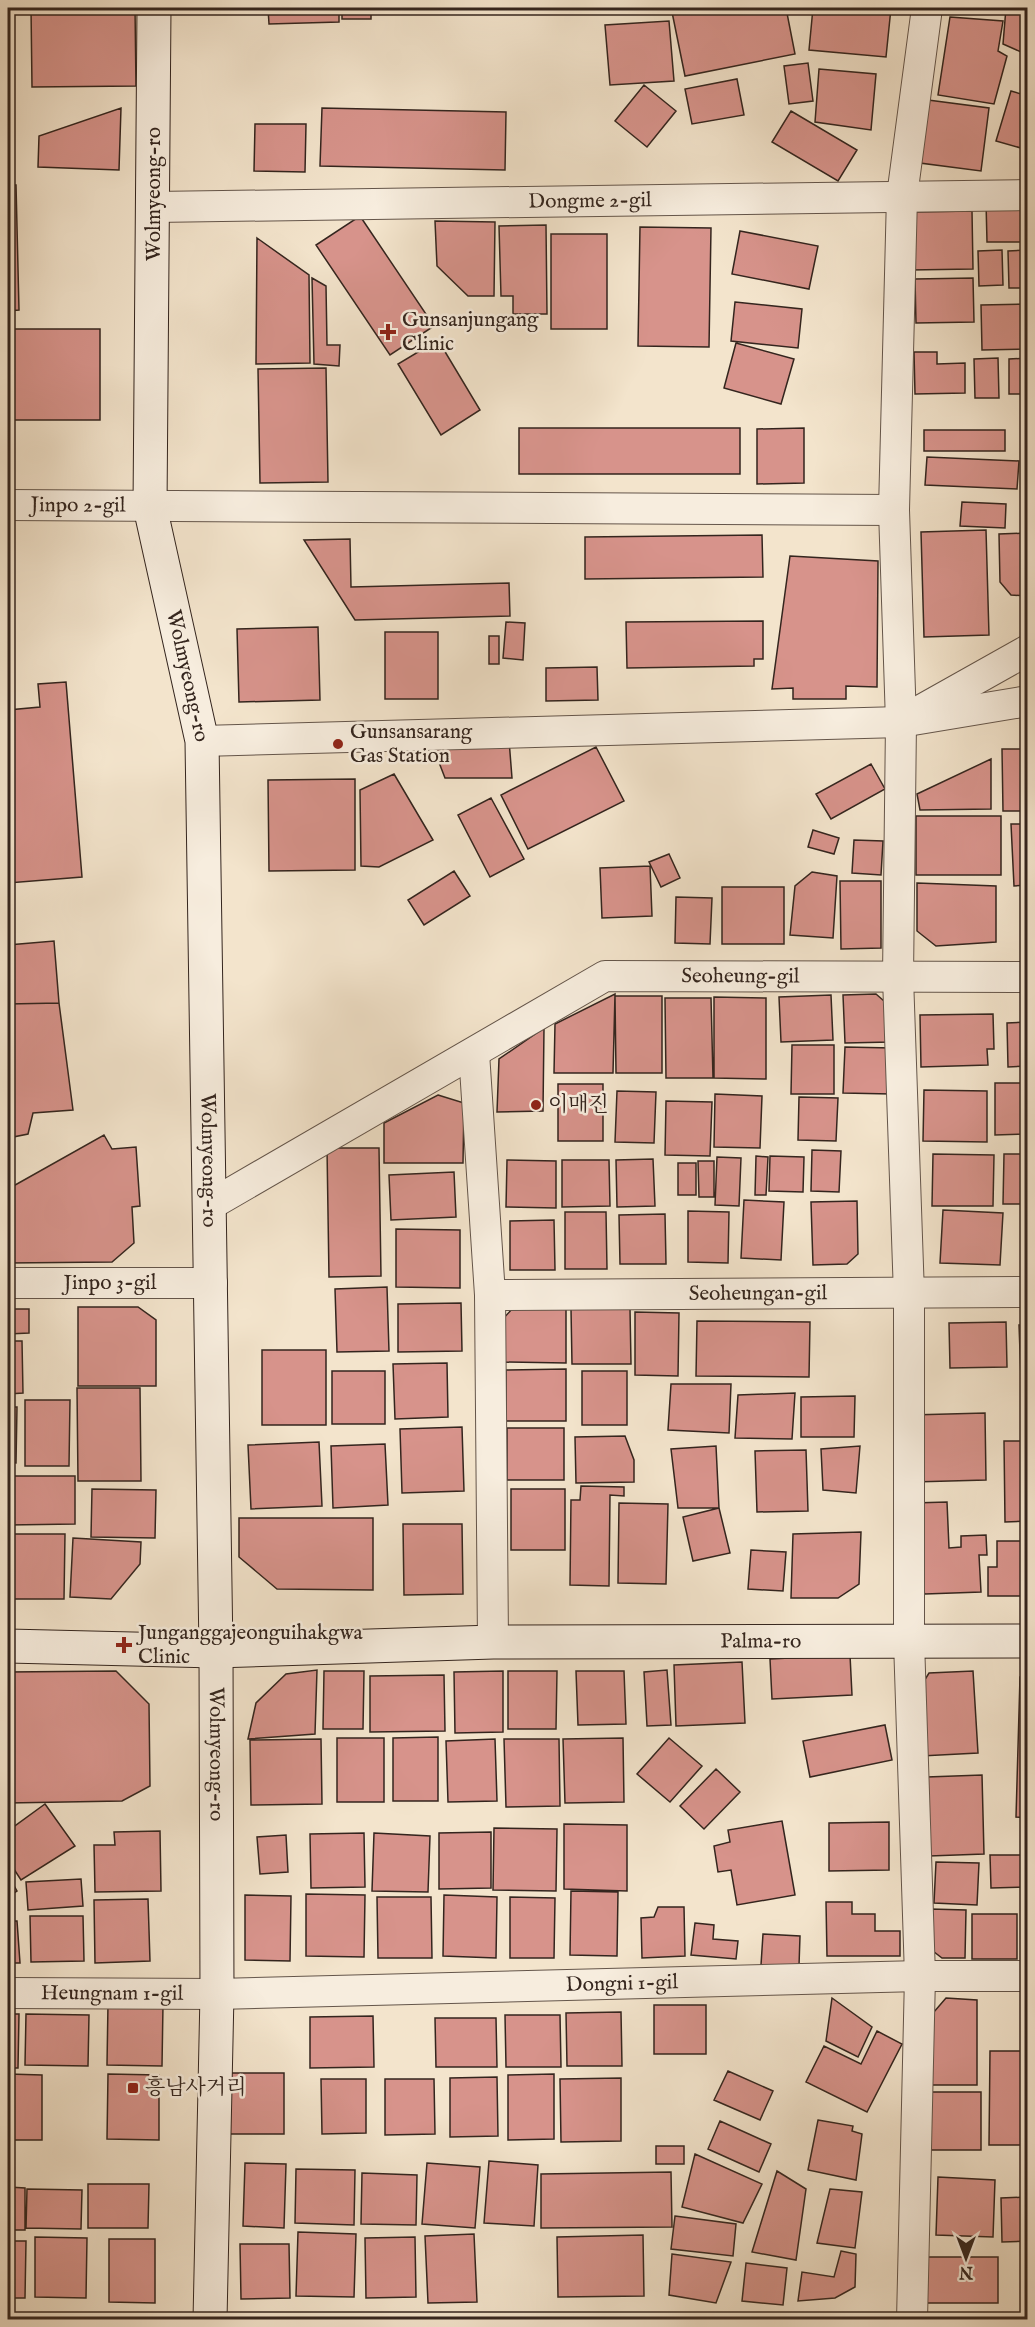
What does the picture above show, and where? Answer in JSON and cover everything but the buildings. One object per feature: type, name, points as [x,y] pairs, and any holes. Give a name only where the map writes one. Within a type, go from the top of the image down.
[{"type":"street","name":"Wolmyeong-ro","points":[[153,8],[154,207],[150,507],[202,741],[216,1651],[216,1994],[210,2319]]},
{"type":"street","points":[[912,2319],[920,1977],[909,1641],[909,1295],[898,977],[901,722],[894,510],[902,196],[927,8]]},
{"type":"street","name":"Dongme 2-gil","points":[[154,207],[1028,195]]},
{"type":"street","name":"Jinpo 2-gil","points":[[8,505],[894,510]]},
{"type":"street","points":[[901,722],[977,676],[1028,650]]},
{"type":"street","points":[[202,741],[901,722],[1028,701]]},
{"type":"street","name":"Seoheung-gil","points":[[210,1205],[605,976],[1028,977]]},
{"type":"street","points":[[474,1053],[490,1295],[493,1642]]},
{"type":"street","name":"Jinpo 3-gil","points":[[8,1283],[212,1283]]},
{"type":"street","name":"Seoheungan-gil","points":[[490,1295],[909,1295],[1028,1292]]},
{"type":"street","name":"Palma-ro","points":[[8,1646],[216,1651],[493,1642],[1028,1641]]},
{"type":"street","name":"Dongni 1-gil","points":[[216,1994],[1028,1976]]},
{"type":"street","name":"Heungnam 1-gil","points":[[8,1993],[216,1994]]},
{"type":"place","name":"Gunsanjungang Clinic","points":[[388,332]]},
{"type":"place","name":"Gunsansarang Gas Station","points":[[338,744]]},
{"type":"place","name":"이매진","points":[[536,1105]]},
{"type":"place","name":"Junganggajeonguihakgwa Clinic","points":[[124,1645]]},
{"type":"place","name":"흥남사거리","points":[[133,2088]]}]
